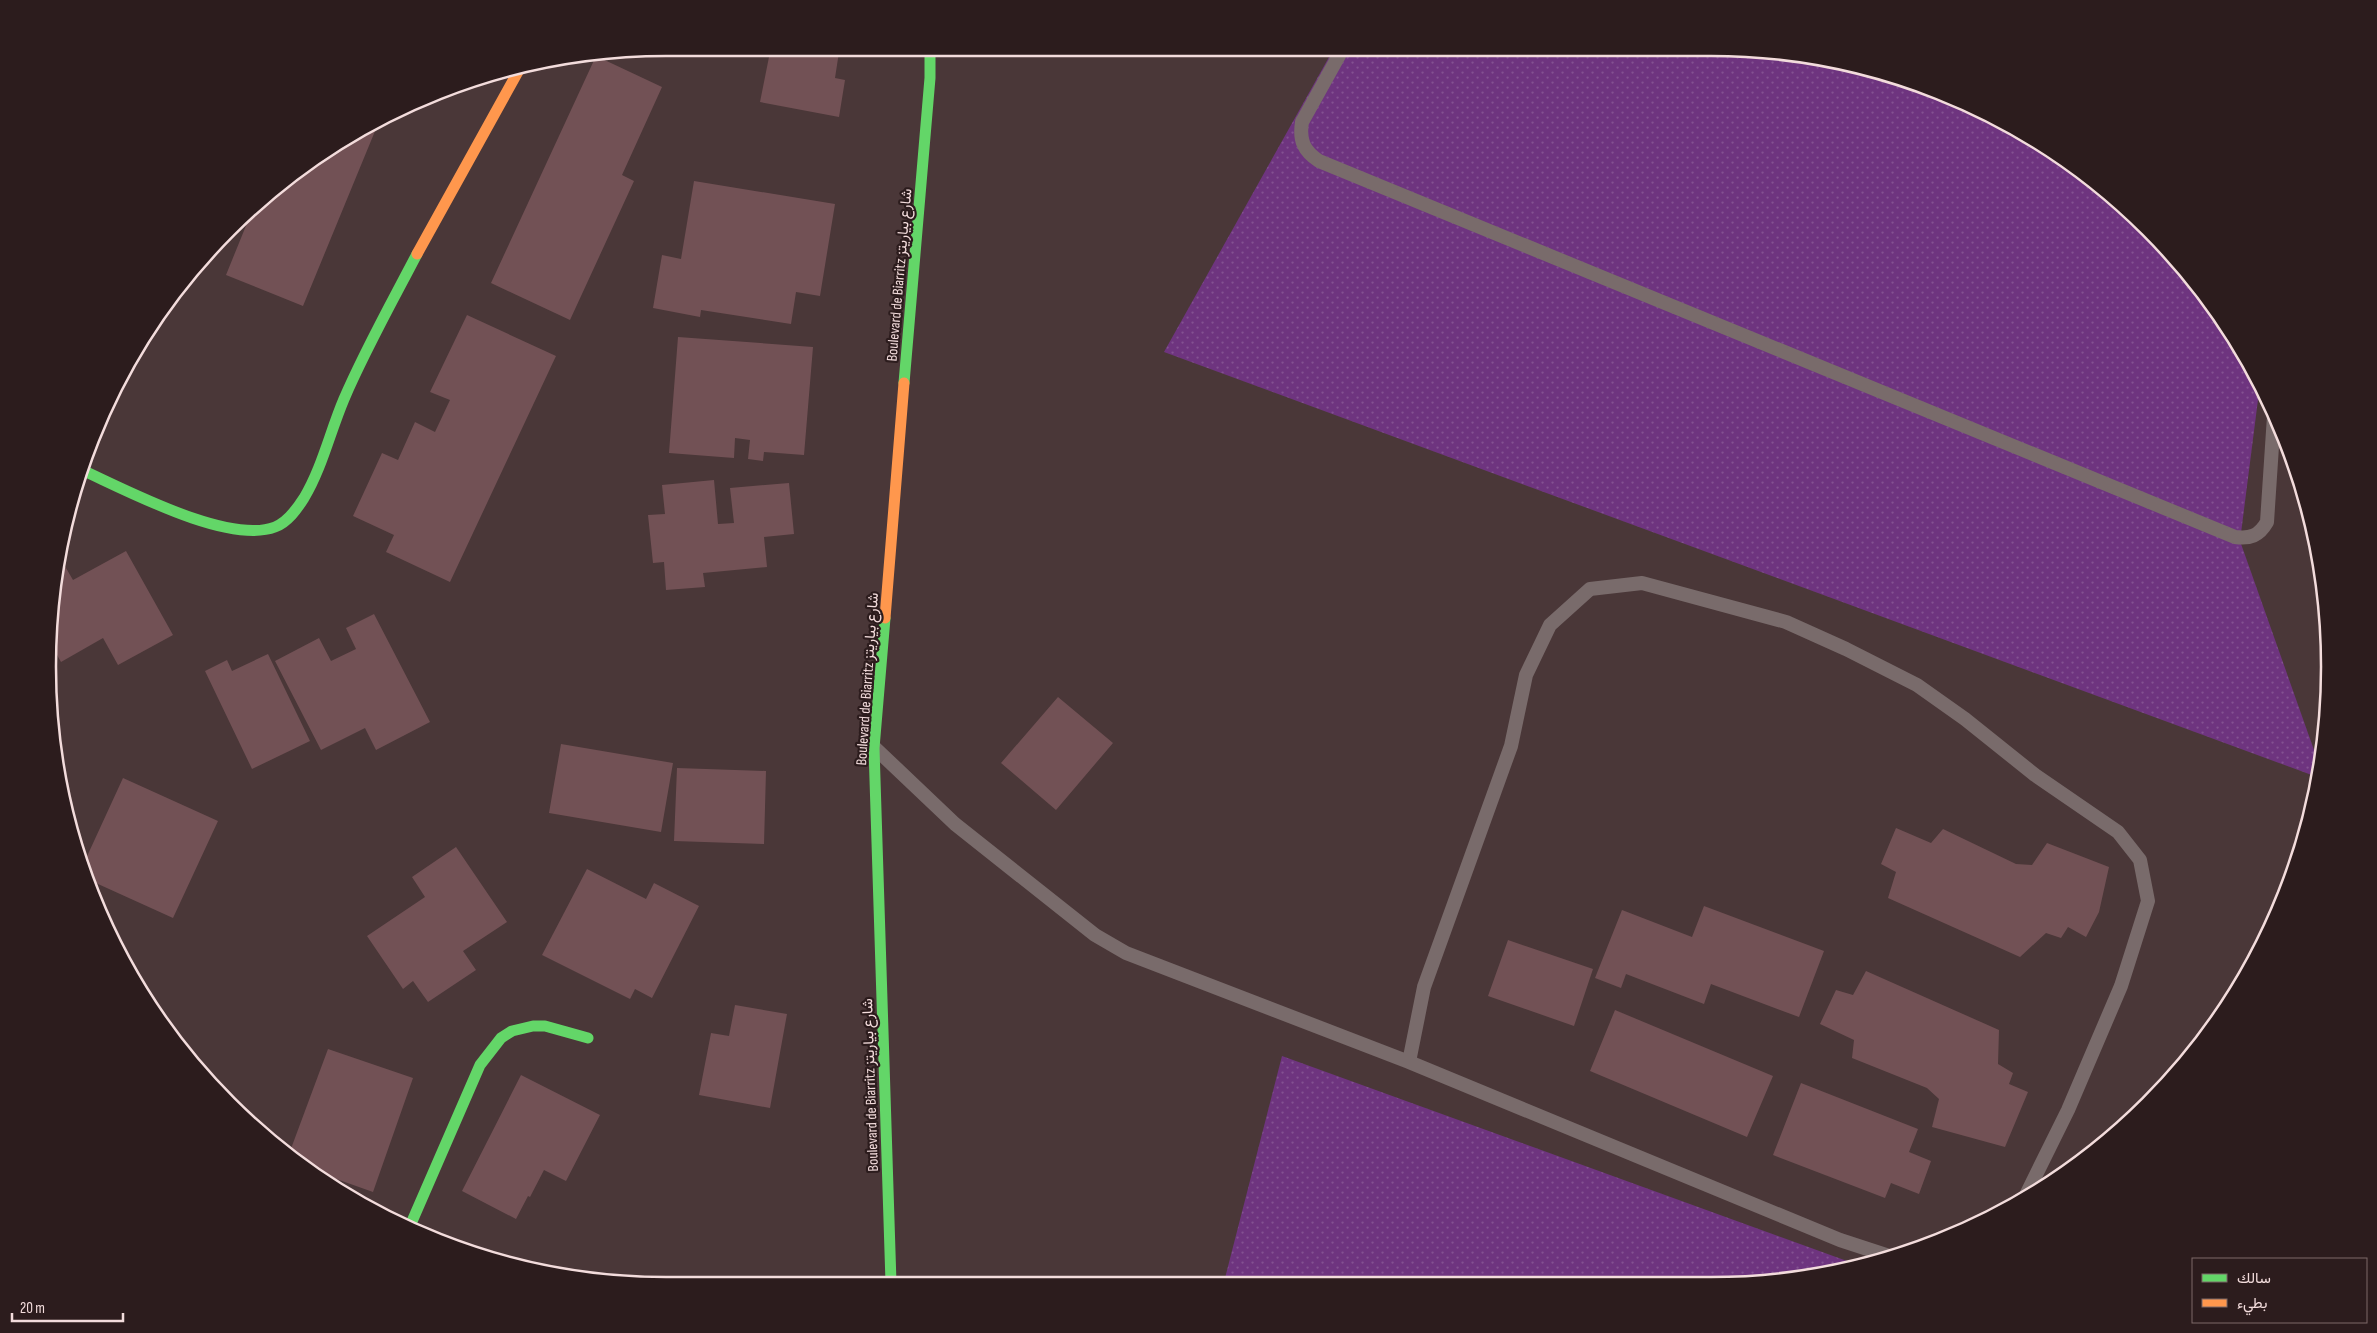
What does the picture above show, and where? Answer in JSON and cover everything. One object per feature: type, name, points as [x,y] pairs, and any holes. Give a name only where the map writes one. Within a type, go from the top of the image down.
[{"type":"street","name":"Boulevard de Biarritz شارع بياريتز","points":[[891,1277],[874,748],[930,78],[930,56]]},
{"type":"street","name":"Boulevard de Biarritz شارع بياريتز","points":[[930,78],[940,56]]},
{"type":"street","points":[[88,473],[176,511],[219,525],[262,530],[276,527],[292,514],[311,483],[344,398],[382,323],[442,206],[496,115],[516,75]]},
{"type":"street","points":[[412,1221],[480,1065],[500,1038],[512,1032],[533,1026],[545,1026],[588,1038]]},
{"type":"lane","points":[[1339,56],[1302,122],[1300,134],[1302,145],[1309,154],[1319,161],[2235,537],[2255,536],[2267,522],[2273,431]]},
{"type":"lane","points":[[1409,1062],[1424,987],[1511,746],[1526,675],[1550,625],[1590,588],[1642,583],[1786,622],[1846,649],[1917,685],[1965,719],[2035,775],[2118,832],[2140,860],[2148,901],[2121,986],[2068,1110],[2030,1186]]},
{"type":"lane","points":[[874,748],[956,824],[1095,935],[1126,952],[1409,1062],[1840,1240],[1879,1253]]},
{"type":"shaded area","points":[[1330,56],[1710,56],[1750,58],[1790,61],[1830,68],[1907,89],[1980,119],[2016,138],[2082,182],[2142,235],[2169,264],[2195,295],[2239,361],[2258,398],[2240,541],[2315,752],[2311,775],[1164,352]]},
{"type":"shaded area","points":[[1282,1056],[1847,1261],[1790,1272],[1710,1277],[1225,1277]]},
{"type":"building","points":[[769,56],[838,56],[835,78],[845,80],[839,117],[760,102]]},
{"type":"building","points":[[594,60],[604,60],[662,87],[622,175],[634,181],[570,320],[491,283]]},
{"type":"building","points":[[375,130],[303,306],[226,275],[247,224],[295,182],[327,159]]},
{"type":"building","points":[[694,181],[835,204],[820,296],[796,292],[791,324],[701,310],[700,317],[653,308],[662,255],[681,259]]},
{"type":"building","points":[[467,315],[556,356],[450,582],[386,552],[394,535],[353,516],[382,453],[398,460],[415,422],[435,432],[450,400],[430,392]]},
{"type":"building","points":[[678,337],[813,347],[804,455],[764,452],[763,461],[748,459],[750,440],[735,438],[734,458],[669,453]]},
{"type":"building","points":[[714,480],[718,524],[734,523],[730,488],[789,483],[794,534],[764,537],[767,567],[703,573],[705,587],[666,590],[664,562],[653,563],[648,515],[665,514],[662,485]]},
{"type":"building","points":[[126,551],[173,635],[118,665],[103,638],[61,662],[57,654],[61,587],[65,566],[73,580]]},
{"type":"building","points":[[374,614],[430,722],[376,750],[365,728],[321,750],[275,661],[319,638],[331,661],[356,649],[346,628]]},
{"type":"building","points":[[268,654],[310,741],[252,769],[205,671],[227,660],[232,671]]},
{"type":"building","points":[[1058,697],[1113,743],[1056,810],[1001,763]]},
{"type":"building","points":[[561,744],[673,763],[661,832],[549,813]]},
{"type":"building","points":[[677,768],[766,771],[764,844],[674,841]]},
{"type":"building","points":[[123,778],[218,821],[173,918],[97,883],[87,856]]},
{"type":"building","points":[[1896,828],[1931,843],[1943,829],[2016,864],[2032,865],[2047,843],[2109,867],[2099,912],[2086,937],[2068,927],[2061,938],[2046,933],[2020,957],[1888,898],[1896,872],[1881,864]]},
{"type":"building","points":[[456,847],[507,922],[463,951],[476,970],[428,1002],[413,981],[403,989],[367,936],[425,897],[412,877]]},
{"type":"building","points":[[587,869],[646,899],[654,883],[699,906],[652,998],[635,989],[630,999],[542,955]]},
{"type":"building","points":[[1704,906],[1824,951],[1799,1017],[1711,984],[1704,1004],[1626,974],[1621,988],[1595,978],[1622,910],[1692,937]]},
{"type":"building","points":[[1508,940],[1593,969],[1574,1026],[1488,996]]},
{"type":"building","points":[[1866,971],[1999,1030],[1998,1064],[2013,1073],[2009,1084],[2028,1092],[2005,1147],[1932,1127],[1939,1099],[1927,1088],[1852,1058],[1854,1040],[1820,1024],[1836,990],[1853,995]]},
{"type":"building","points":[[735,1005],[787,1014],[770,1108],[699,1095],[711,1033],[729,1036]]},
{"type":"building","points":[[1615,1010],[1773,1076],[1747,1137],[1590,1071]]},
{"type":"building","points":[[328,1049],[413,1078],[373,1192],[333,1178],[291,1148]]},
{"type":"building","points":[[521,1075],[600,1115],[566,1181],[544,1170],[516,1219],[462,1191]]},
{"type":"building","points":[[1801,1083],[1918,1129],[1909,1152],[1931,1161],[1919,1194],[1891,1183],[1885,1198],[1773,1155]]},
{"type":"traffic: fast","points":[[904,383],[930,78],[930,56]]},
{"type":"traffic: fast","points":[[88,473],[150,502],[205,522],[255,531],[280,525],[288,519],[304,498],[321,462],[352,381],[417,254]]},
{"type":"traffic: fast","points":[[885,618],[874,748],[891,1277]]},
{"type":"traffic: fast","points":[[412,1221],[480,1065],[501,1038],[512,1031],[533,1026],[545,1026],[588,1038]]},
{"type":"traffic: slow","points":[[417,254],[516,75]]},
{"type":"traffic: slow","points":[[885,618],[904,383]]}]
